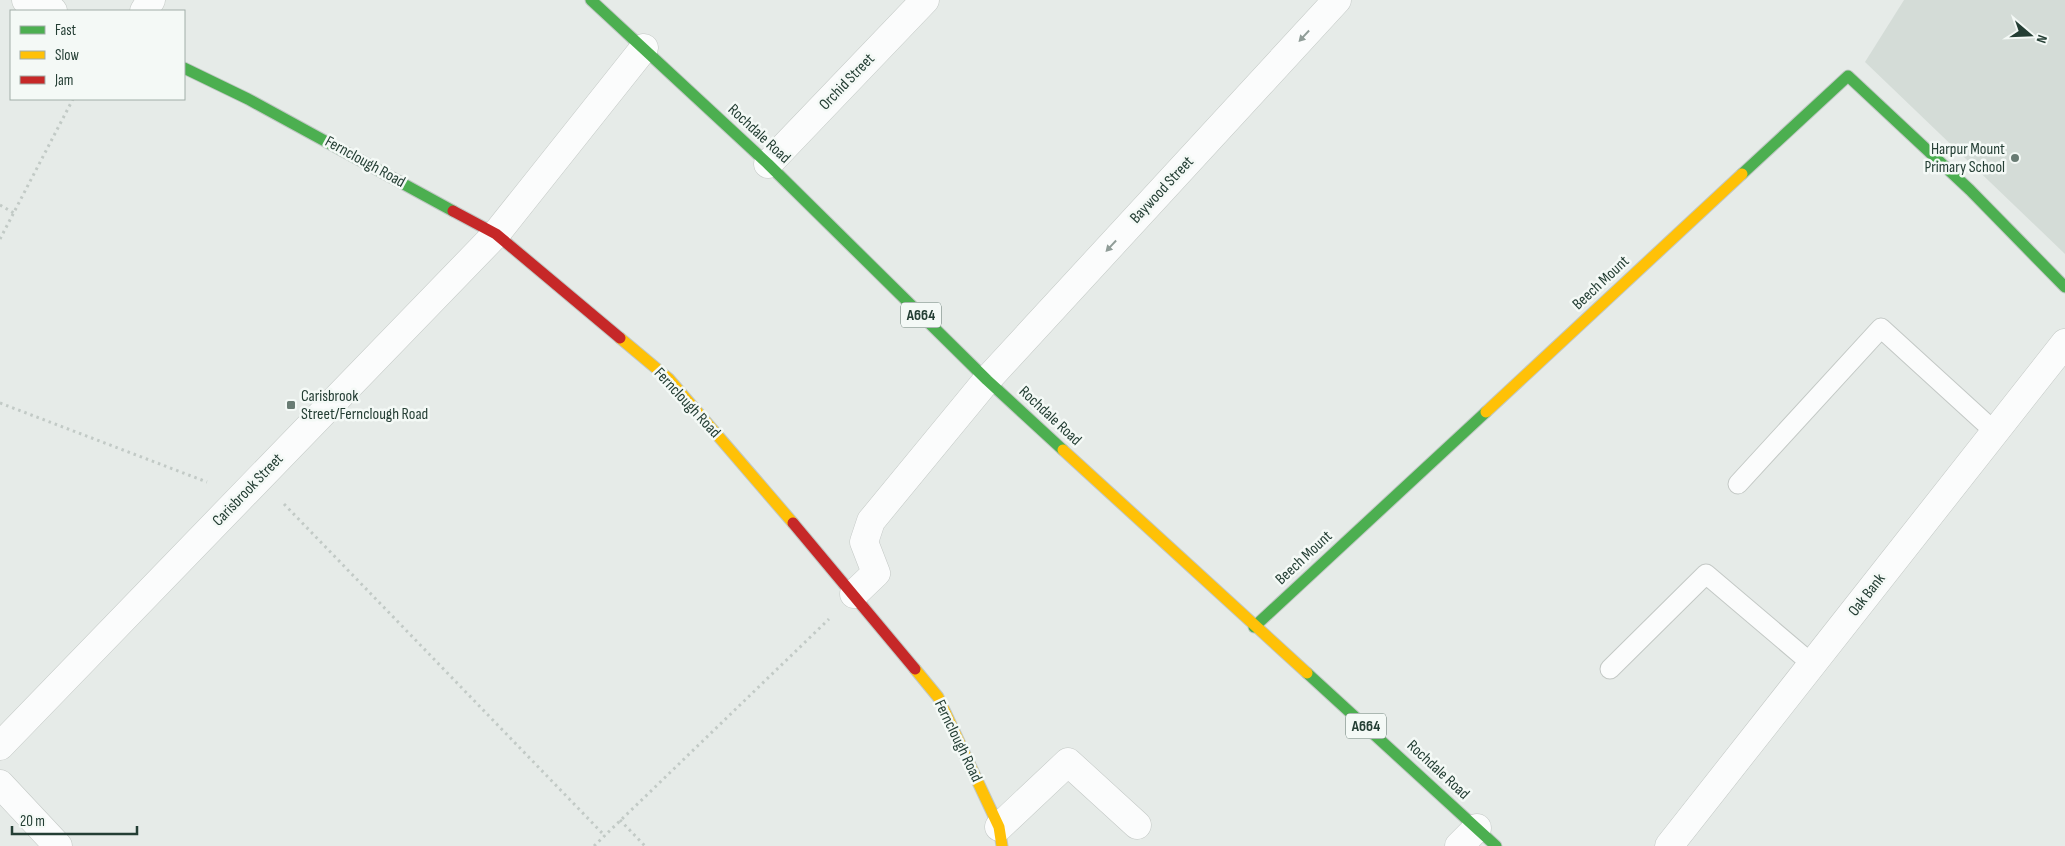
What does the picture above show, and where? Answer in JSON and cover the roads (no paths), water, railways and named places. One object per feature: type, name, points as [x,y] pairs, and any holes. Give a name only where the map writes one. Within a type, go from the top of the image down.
[{"type":"street","points":[[26,0],[51,10]]},
{"type":"street","name":"Orchid Street","points":[[768,164],[925,0]]},
{"type":"street","name":"Baywood Street","points":[[854,594],[876,573],[864,542],[871,521],[987,380],[1337,0]]},
{"type":"street","name":"Rochdale Road","points":[[596,2],[768,164],[987,380],[1254,627],[1468,837],[1496,846]]},
{"type":"street","name":"Carisbrook Street","points":[[0,746],[496,234],[644,48]]},
{"type":"street","name":"Fernclough Road","points":[[185,68],[248,99],[496,234],[669,379],[854,594],[938,697],[1001,836]]},
{"type":"street","name":"Beech Mount","points":[[1254,627],[1848,76],[1970,190],[2065,287]]},
{"type":"street","name":"Oak Bank","points":[[1669,846],[2065,344]]},
{"type":"street","points":[[1001,836],[1068,762],[1137,825]]},
{"type":"street","points":[[0,784],[58,846]]},
{"type":"lane","points":[[1738,484],[1881,328],[1995,432]]},
{"type":"lane","points":[[1610,669],[1706,574],[1812,664]]},
{"type":"place","name":"Harpur Mount Primary School","points":[[2015,158]]},
{"type":"place","name":"Carisbrook Street/Fernclough Road","points":[[291,405]]}]
